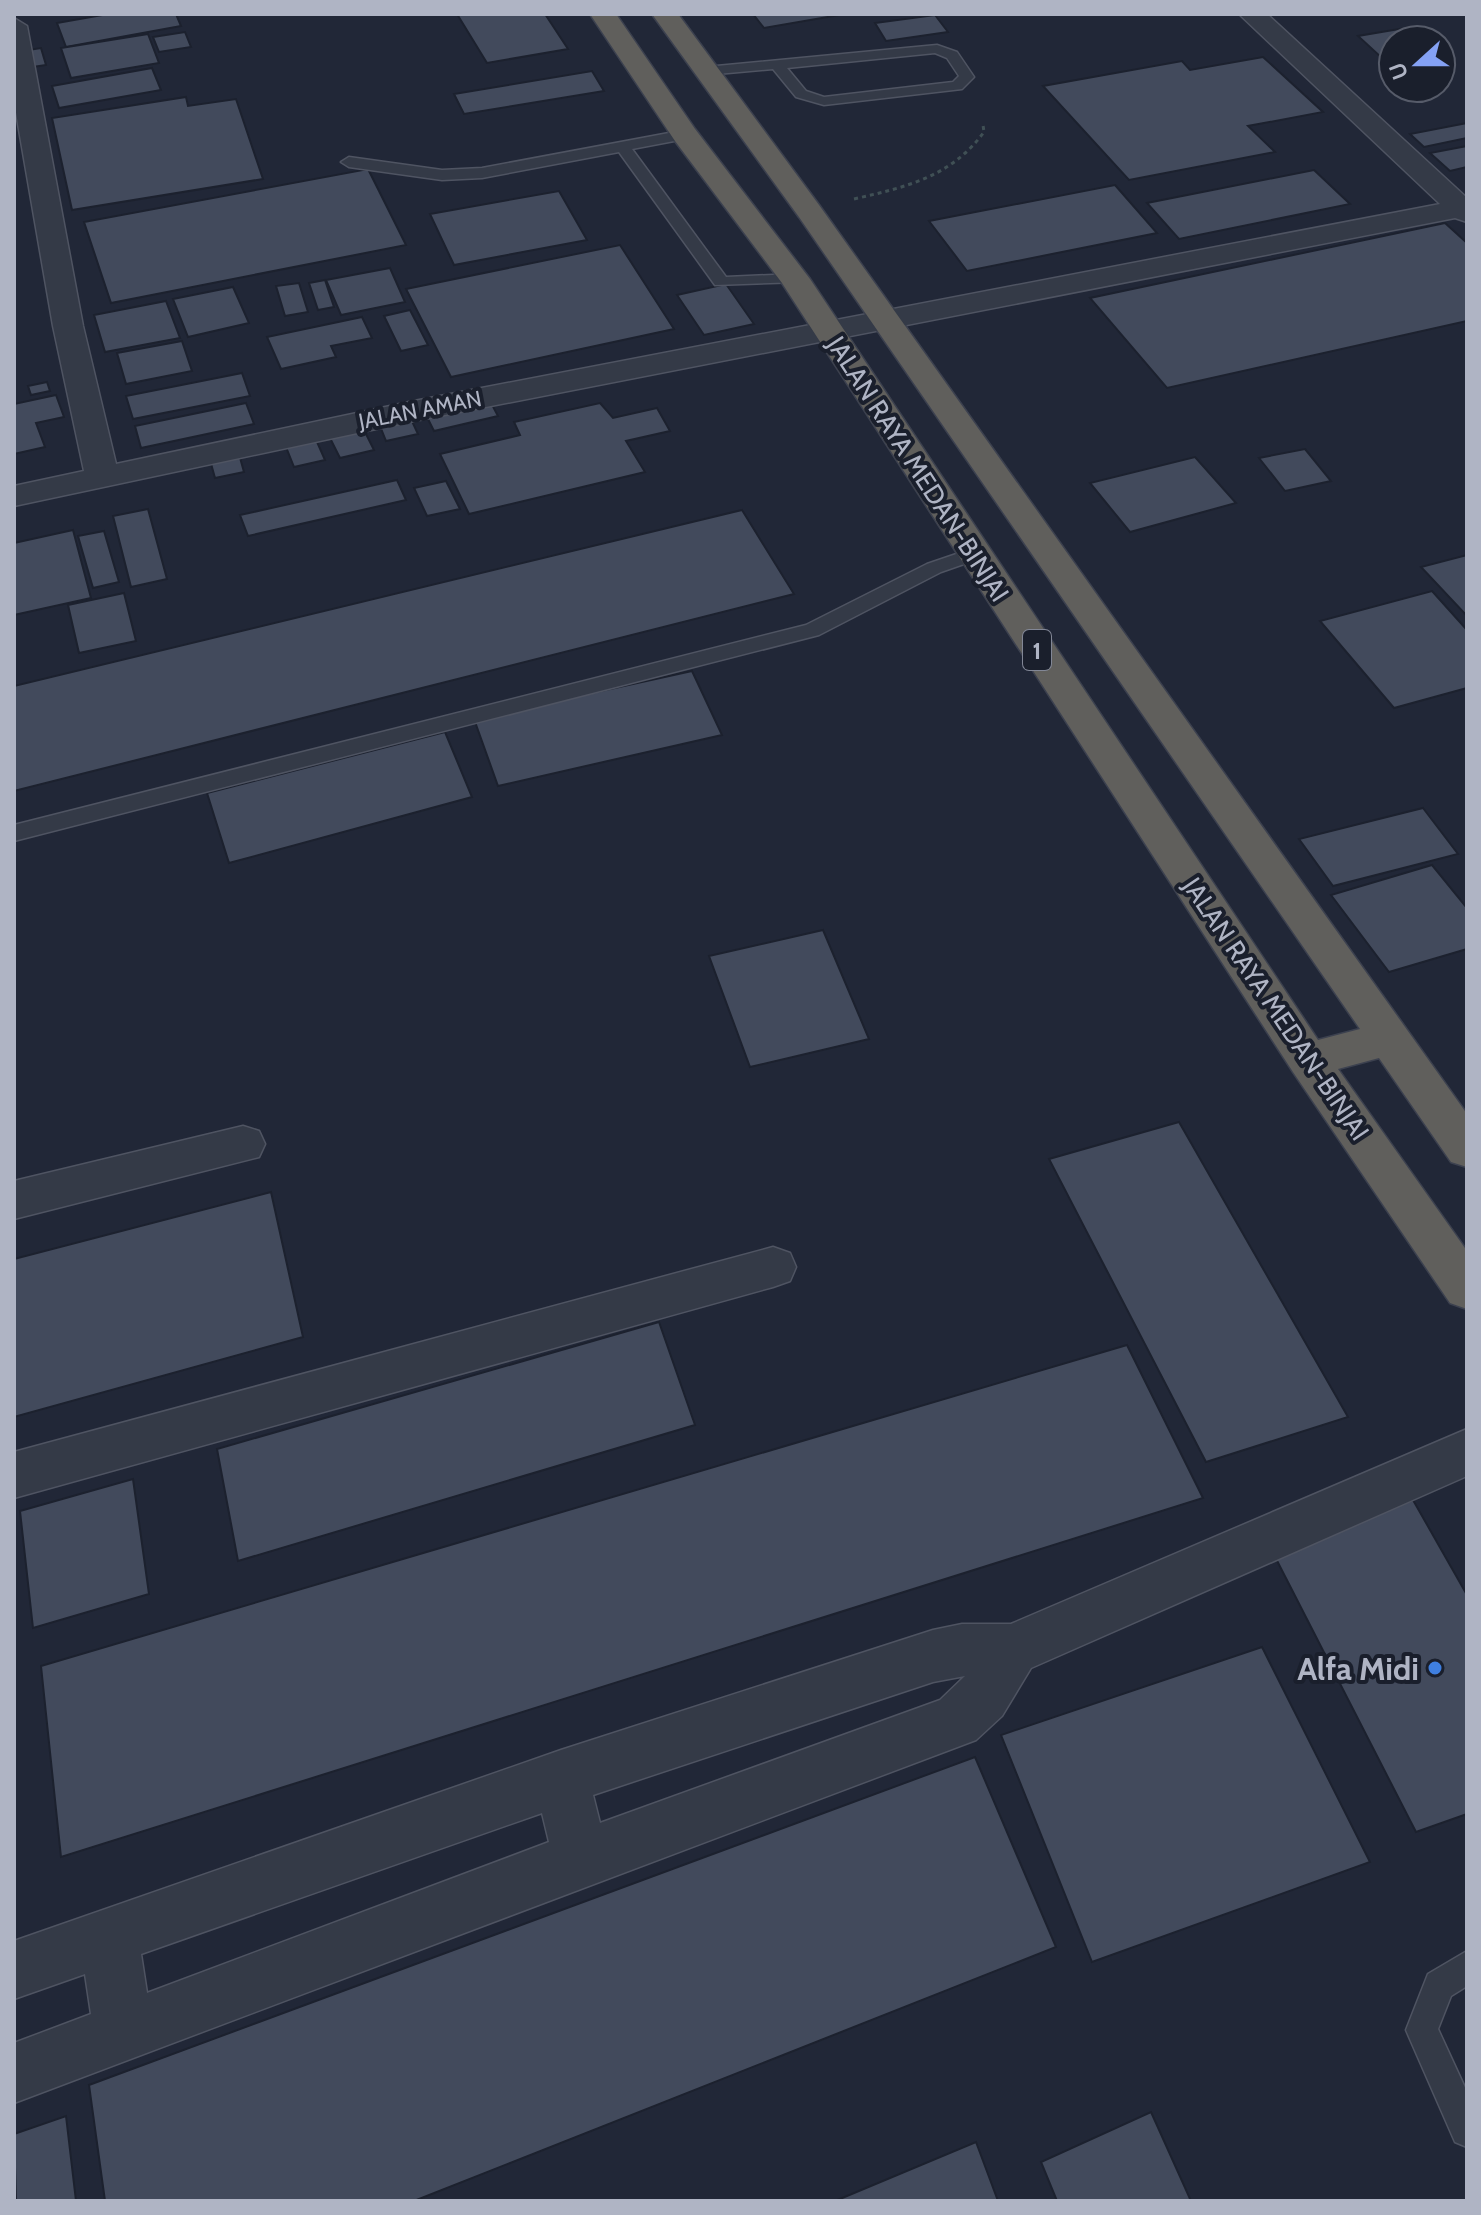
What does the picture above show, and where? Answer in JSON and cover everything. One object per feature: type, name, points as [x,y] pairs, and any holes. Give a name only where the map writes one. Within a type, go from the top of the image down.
[{"type":"highway","name":"JALAN RAYA MEDAN-BINJAI","points":[[603,14],[685,135],[795,279],[1308,1060],[1467,1289]]},
{"type":"highway","name":"JALAN RAYA MEDAN-BINJAI","points":[[665,14],[886,320],[1467,1149]]},
{"type":"highway","points":[[1308,1060],[1390,1038]]},
{"type":"street","points":[[1252,14],[1465,209]]},
{"type":"street","points":[[14,26],[21,112],[102,477]]},
{"type":"street","name":"JALAN AMAN","points":[[14,496],[409,412],[1465,209]]},
{"type":"street","points":[[14,1200],[243,1144]]},
{"type":"street","points":[[14,1475],[773,1267]]},
{"type":"street","points":[[15,1965],[109,1938],[561,1778],[933,1656],[962,1650],[1012,1650],[1467,1452]]},
{"type":"street","points":[[14,2073],[581,1858],[957,1721],[983,1697],[1012,1650]]},
{"type":"street","points":[[561,1778],[581,1858]]},
{"type":"street","points":[[109,1938],[124,2032]]},
{"type":"lane","points":[[706,71],[777,64],[937,49],[952,55],[967,77],[957,86],[824,101],[806,100],[796,94],[777,64]]},
{"type":"lane","points":[[349,162],[442,175],[482,173],[685,135]]},
{"type":"lane","points":[[623,147],[721,282],[795,279]]},
{"type":"lane","points":[[14,833],[812,630],[934,568],[974,554]]},
{"type":"lane","points":[[1467,1967],[1439,1985],[1422,2030],[1467,2130]]},
{"type":"path","points":[[849,201],[947,171],[970,155],[984,132],[983,125]]},
{"type":"building","points":[[108,14],[176,14],[181,26],[66,47],[57,23]]},
{"type":"building","points":[[457,14],[545,14],[568,49],[487,63]]},
{"type":"building","points":[[753,14],[845,14],[764,28]]},
{"type":"building","points":[[935,15],[948,32],[886,41],[875,23]]},
{"type":"building","points":[[185,32],[191,47],[159,52],[153,37]]},
{"type":"building","points":[[1377,33],[1377,53],[1358,36]]},
{"type":"building","points":[[148,34],[159,63],[71,78],[61,48]]},
{"type":"building","points":[[41,48],[46,65],[26,68],[22,51]]},
{"type":"building","points":[[1263,57],[1323,112],[1248,126],[1275,152],[1129,180],[1043,86],[1182,61],[1190,70]]},
{"type":"building","points":[[152,68],[161,90],[59,108],[52,86]]},
{"type":"building","points":[[592,71],[604,91],[464,114],[454,94]]},
{"type":"building","points":[[186,97],[188,106],[236,99],[263,179],[72,210],[52,118]]},
{"type":"building","points":[[1467,123],[1467,138],[1424,147],[1410,134]]},
{"type":"building","points":[[1467,146],[1467,167],[1450,171],[1430,153]]},
{"type":"building","points":[[368,169],[406,245],[111,303],[84,222]]},
{"type":"building","points":[[1314,170],[1350,204],[1179,239],[1147,203]]},
{"type":"building","points":[[1115,185],[1157,233],[967,271],[929,221]]},
{"type":"building","points":[[559,191],[587,240],[454,265],[430,214]]},
{"type":"building","points":[[1445,223],[1467,243],[1467,321],[1167,388],[1090,298]]},
{"type":"building","points":[[620,245],[674,329],[451,377],[406,289]]},
{"type":"building","points":[[390,268],[405,302],[341,315],[326,280]]},
{"type":"building","points":[[325,280],[334,307],[318,310],[309,283]]},
{"type":"building","points":[[299,283],[308,312],[285,316],[276,286]]},
{"type":"building","points":[[726,284],[754,324],[704,335],[677,295]]},
{"type":"building","points":[[233,287],[249,323],[188,337],[173,299]]},
{"type":"building","points":[[166,301],[180,338],[105,352],[94,315]]},
{"type":"building","points":[[410,310],[428,345],[401,351],[384,316]]},
{"type":"building","points":[[362,317],[372,338],[331,346],[336,357],[281,369],[267,337]]},
{"type":"building","points":[[182,341],[192,371],[126,384],[117,353]]},
{"type":"building","points":[[242,373],[250,396],[133,419],[126,396]]},
{"type":"building","points":[[47,382],[50,391],[31,395],[28,386]]},
{"type":"building","points":[[56,395],[64,417],[36,423],[45,447],[14,454],[14,404]]},
{"type":"building","points":[[489,399],[498,416],[434,431],[425,413]]},
{"type":"building","points":[[246,403],[254,424],[141,448],[135,426]]},
{"type":"building","points":[[600,403],[613,418],[657,408],[670,431],[626,441],[645,472],[469,514],[440,454],[520,435],[514,422]]},
{"type":"building","points":[[411,419],[418,434],[386,441],[380,426]]},
{"type":"building","points":[[364,430],[374,450],[340,458],[330,438]]},
{"type":"building","points":[[314,435],[325,460],[294,467],[284,442]]},
{"type":"building","points":[[1305,449],[1331,481],[1285,491],[1259,458]]},
{"type":"building","points":[[239,454],[244,472],[215,478],[210,460]]},
{"type":"building","points":[[1195,457],[1236,503],[1130,532],[1090,483]]},
{"type":"building","points":[[397,480],[406,500],[248,536],[240,515]]},
{"type":"building","points":[[446,481],[460,509],[427,516],[414,488]]},
{"type":"building","points":[[148,509],[167,579],[131,587],[113,516]]},
{"type":"building","points":[[742,510],[794,594],[14,791],[14,686]]},
{"type":"building","points":[[73,530],[91,598],[14,615],[14,543]]},
{"type":"building","points":[[104,531],[119,582],[93,588],[78,536]]},
{"type":"building","points":[[1467,555],[1467,616],[1421,567]]},
{"type":"building","points":[[1432,591],[1467,630],[1467,688],[1394,708],[1320,621]]},
{"type":"building","points":[[124,593],[136,641],[79,653],[68,605]]},
{"type":"building","points":[[692,671],[722,735],[498,786],[474,719]]},
{"type":"building","points":[[445,732],[472,797],[229,863],[207,793]]},
{"type":"building","points":[[1423,808],[1458,854],[1333,886],[1299,839]]},
{"type":"building","points":[[1432,865],[1467,908],[1467,949],[1389,972],[1331,895]]},
{"type":"building","points":[[823,930],[869,1039],[750,1067],[709,956]]},
{"type":"building","points":[[1179,1122],[1348,1417],[1206,1462],[1049,1159]]},
{"type":"building","points":[[271,1192],[303,1337],[14,1417],[14,1259]]},
{"type":"building","points":[[659,1322],[695,1425],[238,1561],[217,1449]]},
{"type":"building","points":[[1127,1345],[1203,1498],[61,1857],[41,1666]]},
{"type":"building","points":[[133,1479],[149,1594],[33,1628],[20,1511]]},
{"type":"building","points":[[1413,1500],[1467,1595],[1467,1814],[1416,1832],[1270,1547]]},
{"type":"building","points":[[1262,1647],[1370,1862],[1092,1962],[1001,1735]]},
{"type":"building","points":[[975,1757],[1056,1947],[414,2201],[105,2201],[89,2085]]},
{"type":"building","points":[[1151,2112],[1191,2201],[1057,2201],[1041,2162]]},
{"type":"building","points":[[66,2116],[76,2201],[16,2201],[14,2134]]},
{"type":"building","points":[[976,2142],[998,2201],[835,2201]]},
{"type":"place","name":"Alfa Midi","points":[[1435,1668]]}]
